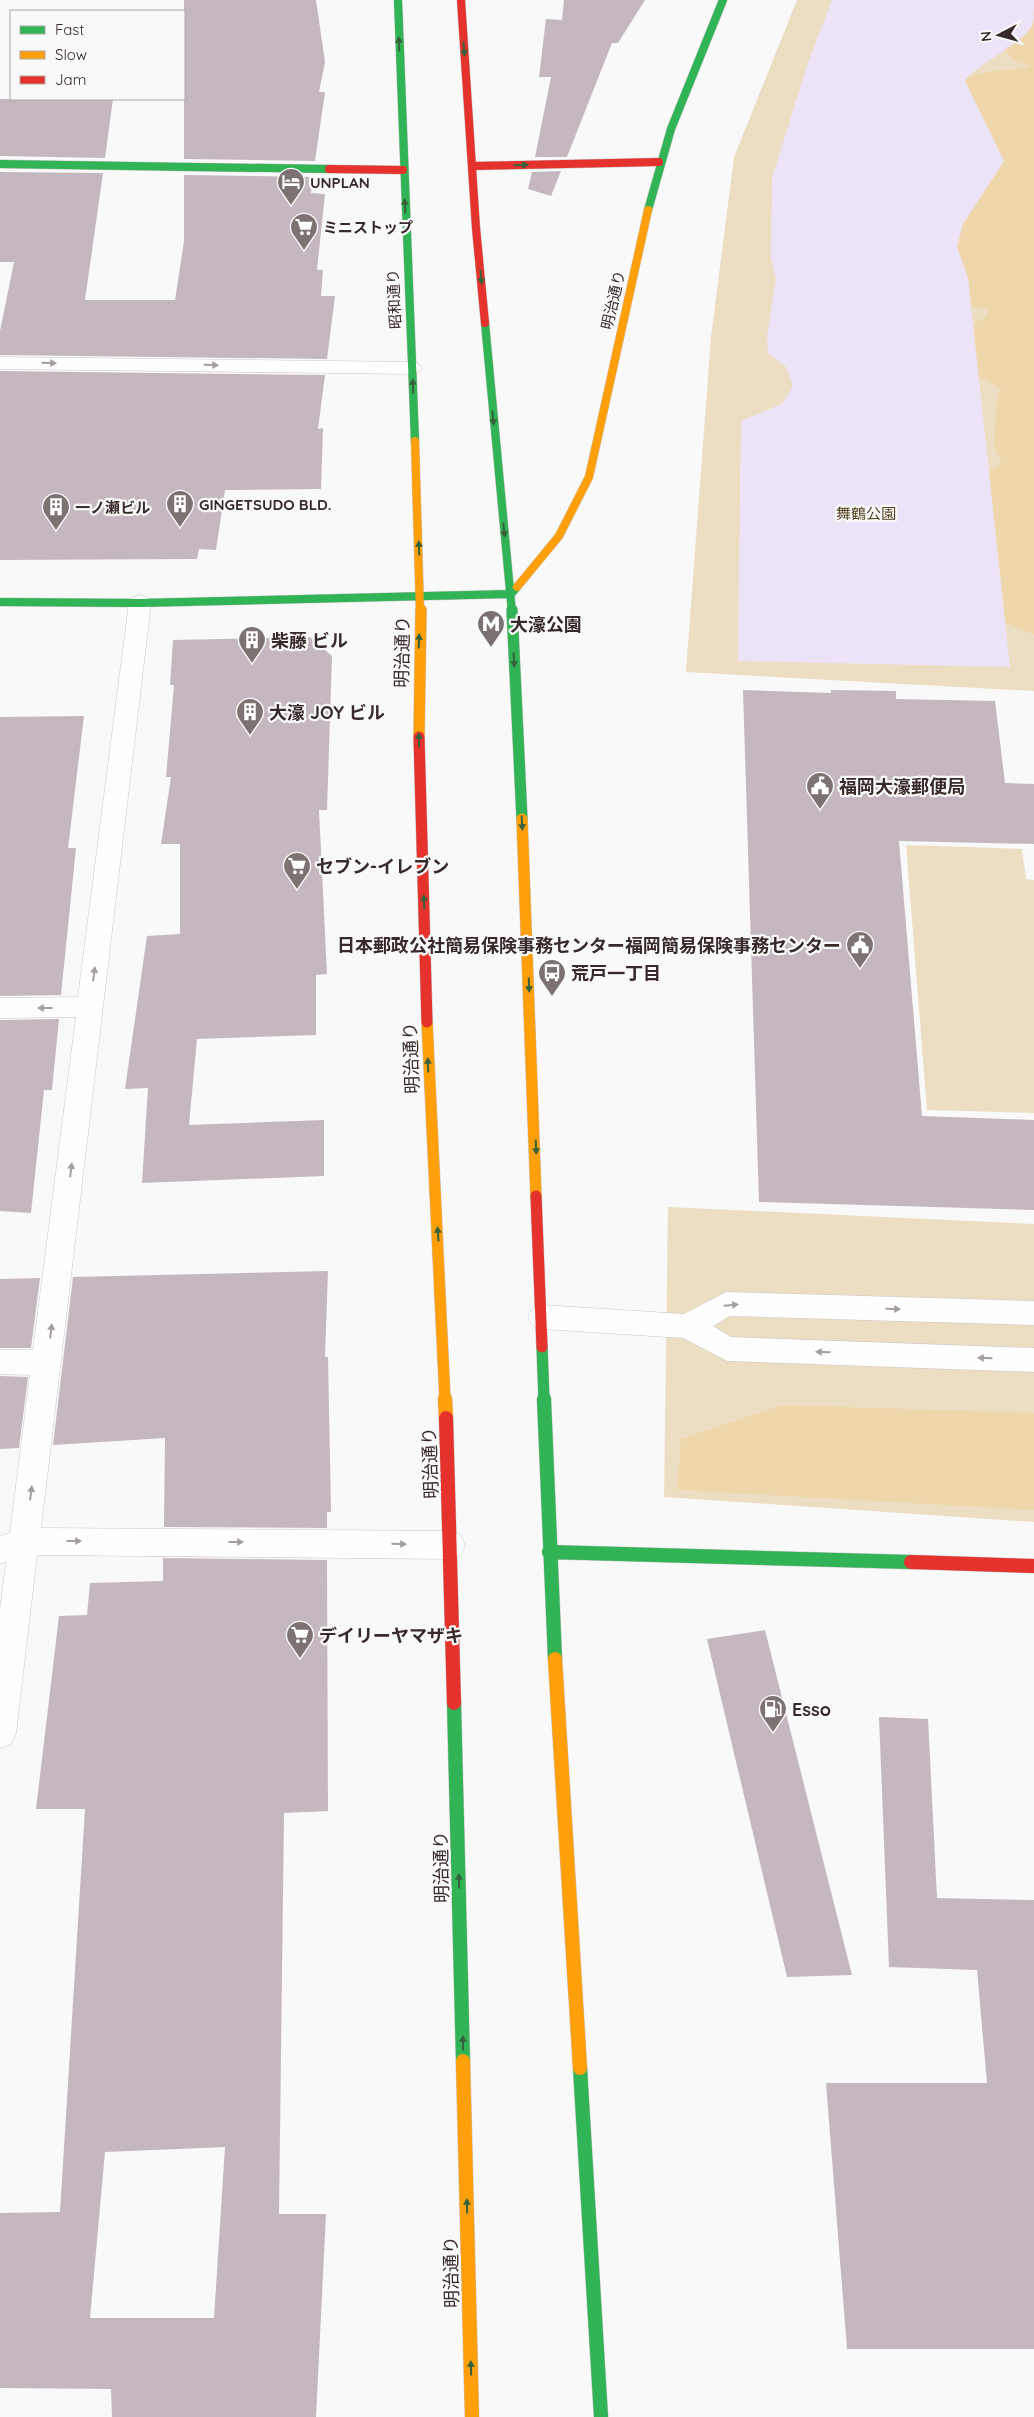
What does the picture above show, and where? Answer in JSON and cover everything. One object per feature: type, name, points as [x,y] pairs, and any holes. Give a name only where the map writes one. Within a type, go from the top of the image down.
[{"type":"street","name":"昭和通り","points":[[398,0],[421,597]]},
{"type":"street","points":[[461,0],[478,247],[511,594],[525,877],[549,1552],[601,2417]]},
{"type":"street","name":"明治通り","points":[[472,2417],[450,1544],[441,1283],[429,1103],[418,685],[421,597],[511,594],[559,536],[589,477],[659,162],[692,71],[723,0]]},
{"type":"street","points":[[472,166],[659,162]]},
{"type":"street","points":[[0,164],[404,170]]},
{"type":"street","points":[[0,363],[412,368]]},
{"type":"street","points":[[0,602],[140,604],[421,597]]},
{"type":"street","points":[[0,1733],[12,1546],[47,1363],[140,604]]},
{"type":"street","points":[[0,1008],[90,1007]]},
{"type":"street","points":[[688,1326],[726,1304],[1034,1313]]},
{"type":"street","points":[[542,1316],[688,1326],[726,1349],[1034,1360]]},
{"type":"street","points":[[0,1362],[47,1363]]},
{"type":"street","points":[[12,1546],[450,1544]]},
{"type":"street","points":[[549,1552],[1034,1566]]},
{"type":"green space","name":"舞鶴公園","points":[[797,0],[1034,0],[1034,691],[686,672],[711,337],[734,157]]},
{"type":"green space","points":[[906,845],[1022,849],[1026,879],[1034,880],[1034,1113],[927,1110]]},
{"type":"green space","points":[[668,1207],[1034,1224],[1034,1522],[664,1497]]},
{"type":"shaded area","name":"舞鶴公園","points":[[832,0],[1034,0],[1033,23],[1029,30],[1013,45],[972,73],[965,81],[1004,161],[963,224],[957,247],[968,278],[1010,667],[738,661],[741,421],[782,404],[793,387],[786,367],[768,353],[767,336],[776,279],[771,258],[772,178],[808,63]]},
{"type":"shaded area","points":[[1034,3],[1034,635],[995,618],[974,477],[1002,464],[994,445],[997,400],[1001,388],[968,372],[967,328],[986,316],[988,310],[953,302],[951,81],[986,72],[1031,67],[1017,62],[999,45]]},
{"type":"shaded area","points":[[783,1405],[1034,1413],[1034,1510],[677,1490],[681,1439]]},
{"type":"building","points":[[184,0],[316,0],[325,62],[319,92],[325,92],[315,161],[184,159]]},
{"type":"building","points":[[564,0],[645,0],[618,43],[612,43],[567,157],[535,157],[551,77],[539,77],[546,19],[562,20]]},
{"type":"building","points":[[0,99],[113,100],[105,158],[0,156]]},
{"type":"building","points":[[561,171],[551,196],[528,189],[532,172]]},
{"type":"building","points":[[0,172],[103,173],[85,300],[175,300],[184,241],[184,175],[313,177],[311,193],[325,194],[317,270],[323,270],[321,296],[335,296],[327,359],[0,355],[0,331],[14,262],[0,262]]},
{"type":"building","points":[[0,371],[325,375],[318,429],[323,428],[321,489],[225,490],[216,550],[199,549],[197,559],[0,560]]},
{"type":"building","points":[[310,637],[332,656],[327,810],[319,810],[327,974],[316,975],[316,1035],[197,1039],[189,1125],[324,1120],[324,1176],[142,1183],[148,1088],[125,1089],[147,936],[180,934],[180,844],[161,844],[171,777],[166,777],[174,685],[170,685],[173,640]]},
{"type":"building","points":[[743,690],[831,693],[831,690],[896,691],[896,699],[995,701],[1005,783],[1034,784],[1034,844],[899,841],[922,1116],[1034,1120],[1034,1210],[759,1202]]},
{"type":"building","points":[[84,716],[68,848],[76,848],[61,995],[0,996],[0,717]]},
{"type":"building","points":[[59,1019],[52,1090],[44,1090],[31,1213],[0,1211],[0,1020]]},
{"type":"building","points":[[328,1271],[325,1357],[328,1357],[331,1512],[327,1512],[327,1528],[164,1527],[165,1438],[53,1445],[73,1277]]},
{"type":"building","points":[[40,1278],[31,1348],[0,1348],[0,1279]]},
{"type":"building","points":[[0,1376],[28,1377],[19,1448],[0,1449]]},
{"type":"building","points":[[163,1558],[327,1560],[328,1811],[284,1813],[279,2214],[326,2214],[316,2417],[112,2417],[111,2389],[0,2388],[0,2213],[60,2212],[85,1809],[36,1809],[59,1616],[87,1615],[90,1583],[163,1581]],"holes":[[[225,2147],[214,2318],[90,2318],[105,2152]]]},
{"type":"building","points":[[765,1630],[852,1975],[787,1977],[707,1639]]},
{"type":"building","points":[[879,1717],[928,1719],[937,1898],[1034,1900],[1034,2349],[847,2349],[826,2083],[987,2083],[977,1970],[889,1967]]},
{"type":"traffic: fast","points":[[398,0],[415,441]]},
{"type":"traffic: fast","points":[[648,210],[671,129],[723,0]]},
{"type":"traffic: fast","points":[[0,164],[329,169]]},
{"type":"traffic: fast","points":[[485,323],[511,594],[522,819]]},
{"type":"traffic: fast","points":[[0,602],[140,603],[511,594],[517,587]]},
{"type":"traffic: fast","points":[[542,1347],[549,1552],[555,1659]]},
{"type":"traffic: fast","points":[[549,1552],[911,1562]]},
{"type":"traffic: fast","points":[[454,1703],[463,2061]]},
{"type":"traffic: fast","points":[[580,2068],[601,2417]]},
{"type":"traffic: slow","points":[[517,587],[559,536],[589,477],[648,210]]},
{"type":"traffic: slow","points":[[415,441],[421,597],[418,685],[419,737]]},
{"type":"traffic: slow","points":[[522,819],[536,1196]]},
{"type":"traffic: slow","points":[[427,1022],[446,1418]]},
{"type":"traffic: slow","points":[[555,1659],[580,2068]]},
{"type":"traffic: slow","points":[[463,2061],[472,2417]]},
{"type":"traffic: jam","points":[[461,0],[476,228],[485,323]]},
{"type":"traffic: jam","points":[[472,166],[659,162]]},
{"type":"traffic: jam","points":[[329,169],[403,170]]},
{"type":"traffic: jam","points":[[419,737],[427,1022]]},
{"type":"traffic: jam","points":[[536,1196],[542,1347]]},
{"type":"traffic: jam","points":[[446,1418],[454,1703]]},
{"type":"traffic: jam","points":[[911,1562],[1034,1566]]},
{"type":"place","name":"UNPLAN","points":[[291,206]]},
{"type":"place","name":"ミニストップ","points":[[304,251]]},
{"type":"place","name":"GINGETSUDO BLD.","points":[[180,528]]},
{"type":"place","name":"一ノ瀬ビル","points":[[56,531]]},
{"type":"place","name":"大濠公園","points":[[491,648]]},
{"type":"place","name":"柴藤 ビル","points":[[252,664]]},
{"type":"place","name":"大濠 JOY ビル","points":[[250,736]]},
{"type":"place","name":"福岡大濠郵便局","points":[[820,810]]},
{"type":"place","name":"セブン-イレブン","points":[[297,890]]},
{"type":"place","name":"日本郵政公社簡易保険事務センター福岡簡易保険事務センター","points":[[860,969]]},
{"type":"place","name":"荒戸一丁目","points":[[552,997]]},
{"type":"place","name":"デイリーヤマザキ","points":[[300,1659]]},
{"type":"place","name":"Esso","points":[[773,1733]]}]
